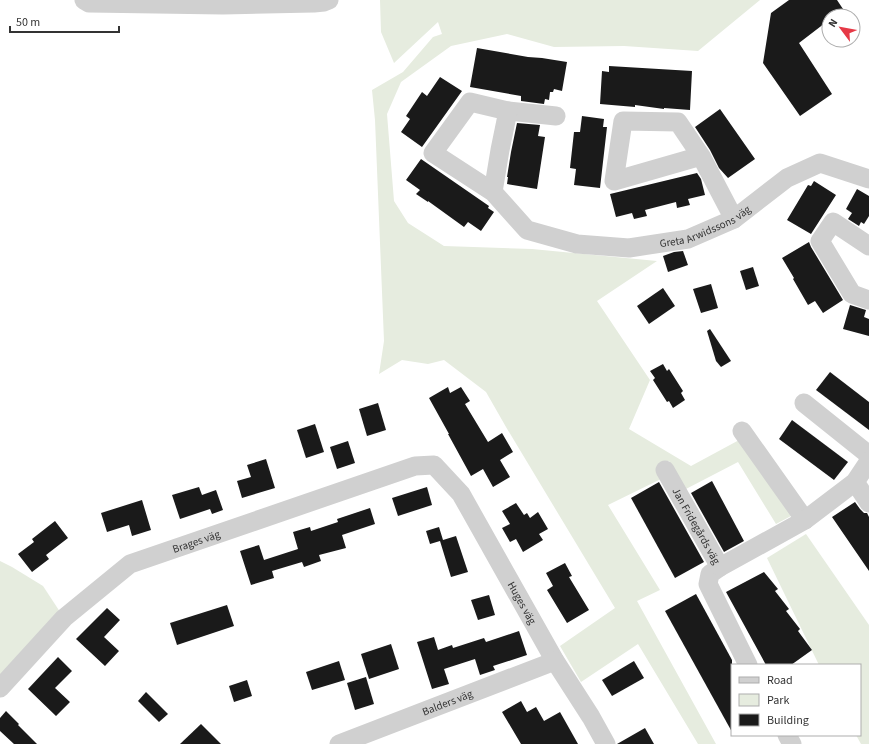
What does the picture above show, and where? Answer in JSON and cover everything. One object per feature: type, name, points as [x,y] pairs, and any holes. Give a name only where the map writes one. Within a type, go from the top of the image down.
[{"type":"street","points":[[84,0],[89,3],[223,5],[314,3],[329,0]]},
{"type":"street","points":[[508,110],[493,192],[433,153],[470,102],[508,110],[556,116]]},
{"type":"street","points":[[701,156],[614,180],[623,121],[678,122],[701,156],[734,219]]},
{"type":"street","name":"Greta Arwidssons väg","points":[[493,192],[527,230],[577,244],[629,248],[688,239],[734,219],[787,178],[820,163],[869,179]]},
{"type":"street","points":[[869,246],[833,222],[820,241],[852,294],[869,300]]},
{"type":"street","points":[[804,403],[869,455]]},
{"type":"street","points":[[742,431],[804,520]]},
{"type":"street","points":[[720,567],[804,520],[855,482],[869,461]]},
{"type":"street","name":"Huges väg","points":[[434,465],[461,494],[555,661],[591,716],[606,744]]},
{"type":"street","name":"Brages väg","points":[[0,688],[64,618],[130,564],[415,466],[434,465]]},
{"type":"street","name":"Jan Fridegårds väg","points":[[665,470],[720,567],[710,574],[708,584],[748,664]]},
{"type":"street","points":[[855,482],[869,503]]},
{"type":"street","name":"Balders väg","points":[[339,744],[377,738],[555,661]]},
{"type":"green space","points":[[380,0],[760,0],[698,51],[624,46],[554,47],[507,34],[451,46],[401,82],[387,114],[394,201],[408,223],[444,246],[532,249],[657,261],[597,301],[650,380],[629,429],[691,466],[741,439],[793,515],[776,524],[738,462],[684,490],[669,461],[657,465],[663,478],[608,505],[660,590],[637,601],[716,744],[698,744],[638,644],[581,682],[560,646],[615,608],[486,392],[444,360],[428,364],[402,360],[379,374],[384,341],[375,120],[372,90],[403,72],[433,37],[442,34],[438,22],[394,63],[381,32]]},
{"type":"green space","points":[[806,534],[869,625],[869,744],[861,744],[857,736],[861,736],[861,664],[819,664],[767,558]]},
{"type":"green space","points":[[0,561],[43,586],[64,618],[0,688]]},
{"type":"building","points":[[789,0],[837,0],[842,8],[821,8],[821,26],[799,43],[832,94],[800,116],[763,63],[771,13]]},
{"type":"building","points":[[477,48],[567,62],[562,91],[554,89],[553,92],[550,92],[549,100],[545,99],[544,104],[521,101],[521,96],[470,87]]},
{"type":"building","points":[[609,66],[692,71],[690,110],[664,109],[635,105],[635,107],[600,104],[602,71],[609,72]]},
{"type":"building","points":[[440,77],[462,91],[422,147],[401,132],[410,119],[406,116],[422,92],[427,96]]},
{"type":"building","points":[[720,109],[755,159],[728,178],[719,168],[710,150],[695,127]]},
{"type":"building","points":[[582,116],[604,119],[603,127],[607,127],[600,188],[574,185],[576,169],[570,168],[574,132],[580,132]]},
{"type":"building","points":[[517,123],[540,125],[538,136],[545,137],[537,189],[507,184],[511,152]]},
{"type":"building","points":[[421,159],[489,206],[488,208],[494,212],[481,231],[468,222],[464,227],[416,194],[420,190],[406,180]]},
{"type":"building","points":[[697,173],[701,179],[705,195],[688,199],[690,205],[677,208],[676,202],[645,210],[647,216],[634,219],[632,213],[616,217],[610,194]]},
{"type":"building","points":[[814,181],[836,195],[811,234],[787,220],[808,185],[811,186]]},
{"type":"building","points":[[857,189],[869,196],[869,216],[864,224],[861,222],[859,226],[848,219],[852,213],[846,209]]},
{"type":"building","points":[[809,242],[843,300],[823,313],[815,301],[808,305],[782,258]]},
{"type":"building","points":[[683,251],[688,265],[668,272],[663,256],[674,252]]},
{"type":"building","points":[[753,267],[759,286],[746,290],[740,271]]},
{"type":"building","points":[[711,284],[718,308],[701,313],[693,289]]},
{"type":"building","points":[[663,288],[675,306],[649,324],[637,306]]},
{"type":"building","points":[[850,305],[866,310],[864,317],[869,319],[869,336],[843,329]]},
{"type":"building","points":[[710,329],[731,361],[721,367],[716,361],[707,331]]},
{"type":"building","points":[[663,364],[667,371],[669,369],[683,391],[681,393],[685,400],[673,408],[669,401],[667,402],[653,380],[655,378],[650,371]]},
{"type":"building","points":[[830,372],[869,402],[869,430],[816,390]]},
{"type":"building","points":[[448,387],[450,393],[461,387],[470,401],[465,404],[488,442],[502,433],[513,452],[500,460],[510,477],[493,487],[483,469],[471,476],[429,398]]},
{"type":"building","points":[[378,403],[386,430],[367,436],[359,409]]},
{"type":"building","points":[[792,420],[848,462],[834,480],[779,439]]},
{"type":"building","points":[[315,424],[324,452],[306,458],[297,430]]},
{"type":"building","points":[[348,441],[355,463],[337,469],[330,447]]},
{"type":"building","points":[[266,459],[275,488],[242,498],[237,481],[251,477],[247,465]]},
{"type":"building","points":[[712,481],[744,541],[724,552],[691,493]]},
{"type":"building","points":[[659,482],[704,562],[675,578],[631,498]]},
{"type":"building","points":[[199,487],[202,495],[216,490],[223,510],[212,514],[210,509],[180,519],[172,495]]},
{"type":"building","points":[[427,487],[432,505],[398,516],[392,498]]},
{"type":"building","points":[[142,500],[151,530],[132,536],[129,525],[107,532],[101,513]]},
{"type":"building","points":[[855,502],[864,513],[867,513],[869,517],[869,571],[832,517]]},
{"type":"building","points":[[516,503],[524,515],[527,513],[530,518],[538,512],[548,529],[539,534],[543,540],[523,552],[516,539],[510,542],[502,528],[510,524],[502,511]]},
{"type":"building","points":[[370,508],[375,524],[342,535],[346,548],[319,555],[321,561],[304,567],[302,562],[272,571],[274,578],[251,585],[240,551],[259,545],[264,560],[298,549],[293,532],[310,527],[311,531],[338,522],[337,519]]},
{"type":"building","points":[[55,521],[68,538],[46,555],[49,559],[32,572],[18,554],[34,542],[32,539]]},
{"type":"building","points":[[439,527],[443,540],[456,536],[468,572],[451,577],[440,541],[430,544],[426,531]]},
{"type":"building","points":[[565,563],[572,576],[569,577],[589,610],[567,623],[547,590],[553,586],[546,573]]},
{"type":"building","points":[[764,572],[778,589],[775,591],[789,609],[786,611],[800,629],[798,631],[812,650],[792,664],[765,664],[726,592]]},
{"type":"building","points":[[696,594],[732,660],[731,730],[665,611]]},
{"type":"building","points":[[489,595],[495,615],[478,620],[471,600]]},
{"type":"building","points":[[227,605],[234,626],[177,645],[170,623]]},
{"type":"building","points":[[107,608],[120,620],[104,637],[119,651],[105,666],[76,639]]},
{"type":"building","points":[[519,631],[527,655],[493,666],[495,670],[480,675],[475,659],[444,669],[449,684],[432,689],[417,642],[434,637],[438,650],[452,645],[453,648],[484,638],[486,642]]},
{"type":"building","points":[[391,644],[399,669],[369,679],[361,654]]},
{"type":"building","points":[[58,657],[72,671],[55,688],[70,702],[56,716],[28,689]]},
{"type":"building","points":[[339,661],[345,680],[312,690],[306,672]]},
{"type":"building","points":[[634,661],[644,678],[612,696],[602,680]]},
{"type":"building","points":[[366,677],[374,704],[355,710],[347,683]]},
{"type":"building","points":[[247,680],[252,696],[234,702],[229,686]]},
{"type":"building","points":[[146,692],[168,714],[159,722],[138,701]]},
{"type":"building","points":[[521,701],[527,712],[536,707],[544,721],[560,712],[578,744],[521,744],[502,712]]},
{"type":"building","points":[[6,711],[37,744],[14,744],[0,731],[0,718]]},
{"type":"building","points":[[201,724],[221,744],[180,744]]},
{"type":"building","points":[[645,728],[654,744],[617,744]]}]
